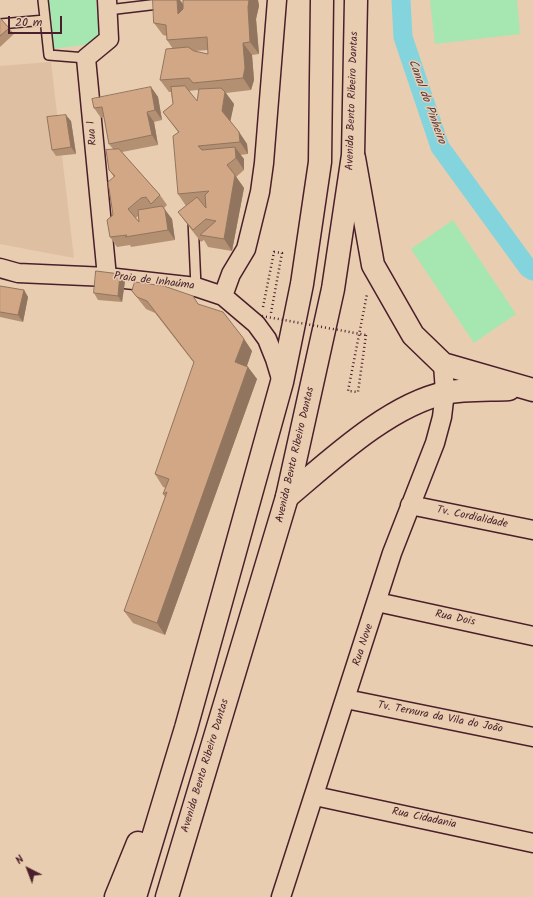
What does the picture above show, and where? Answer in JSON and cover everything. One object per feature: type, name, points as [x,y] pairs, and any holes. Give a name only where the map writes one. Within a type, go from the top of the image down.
[{"type":"main road","points":[[134,897],[186,728],[282,382],[302,284],[320,162],[322,0]]},
{"type":"main road","name":"Avenida Bento Ribeiro Dantas","points":[[167,897],[287,497],[333,290],[353,155],[356,0]]},
{"type":"main road","points":[[353,155],[373,264],[413,335],[443,364],[528,389]]},
{"type":"main road","points":[[287,497],[343,450],[390,416],[416,403],[445,392],[528,389]]},
{"type":"main road","points":[[116,897],[186,728]]},
{"type":"main road","points":[[183,897],[188,874],[196,798]]},
{"type":"street","points":[[222,296],[231,274],[246,248],[260,192],[264,163],[277,0]]},
{"type":"street","points":[[86,58],[109,39],[107,5]]},
{"type":"street","name":"Rua 1","points":[[86,58],[107,277]]},
{"type":"street","name":"Praia de Inhaúma","points":[[0,268],[18,273],[107,277],[196,287],[222,296],[256,324],[266,339],[275,359],[282,382]]},
{"type":"street","name":"Rua Nove","points":[[283,896],[315,796],[328,748],[346,699],[392,553],[435,442],[442,418],[445,392],[443,364]]},
{"type":"street","name":"Tv. Cordialidade","points":[[410,505],[533,530]]},
{"type":"street","name":"Rua Dois","points":[[377,602],[533,636]]},
{"type":"street","name":"Tv. Ternura da Vila do João","points":[[346,699],[533,737]]},
{"type":"street","name":"Rua Cidadania","points":[[315,796],[533,843]]},
{"type":"lane","points":[[43,0],[49,55],[86,58]]},
{"type":"lane","points":[[107,5],[175,6],[192,0]]},
{"type":"lane","points":[[0,24],[45,20]]},
{"type":"lane","points":[[192,207],[196,287]]},
{"type":"path","points":[[266,339],[282,253],[274,252],[262,316],[366,335],[358,392],[348,391],[373,264]]},
{"type":"shaded area","points":[[51,62],[74,258],[0,244],[0,66]]},
{"type":"green space","points":[[46,0],[96,0],[100,43],[52,49]]},
{"type":"green space","points":[[430,0],[517,0],[520,34],[435,44]]},
{"type":"green space","points":[[453,220],[516,314],[474,343],[411,249]]},
{"type":"building","points":[[153,0],[177,0],[178,14],[183,9],[183,0],[249,0],[250,42],[243,43],[245,68],[243,78],[193,83],[189,78],[160,80],[166,49],[188,47],[194,51],[208,54],[207,37],[167,40],[166,25],[154,23]]},
{"type":"building","points":[[0,18],[9,28],[0,36]]},
{"type":"building","points":[[185,86],[197,101],[199,89],[221,88],[225,92],[222,111],[239,132],[240,142],[198,146],[202,150],[235,147],[236,158],[227,165],[235,175],[224,239],[200,235],[216,221],[206,219],[193,230],[178,212],[197,197],[206,208],[205,195],[209,191],[178,194],[173,136],[179,132],[163,112],[173,104],[171,87]]},
{"type":"building","points":[[151,87],[155,110],[147,112],[152,135],[109,144],[102,107],[94,108],[92,99]]},
{"type":"building","points":[[66,115],[71,147],[52,150],[47,117]]},
{"type":"building","points":[[119,149],[160,195],[151,204],[146,197],[141,198],[128,209],[139,222],[138,210],[162,206],[165,210],[168,230],[125,237],[127,235],[110,237],[107,220],[113,215],[108,182],[115,176],[109,170],[106,150]]},
{"type":"building","points":[[96,271],[120,274],[118,296],[94,293]]},
{"type":"building","points":[[135,282],[164,286],[193,296],[198,304],[223,312],[244,339],[235,362],[248,367],[157,623],[124,611],[167,492],[163,494],[169,479],[155,474],[194,362],[147,301],[137,297],[132,291]]},
{"type":"building","points":[[0,286],[24,290],[18,315],[0,312]]},
{"type":"waterway","name":"Canal do Pinheiro","points":[[401,0],[403,37],[440,147],[528,268],[533,271]]}]
